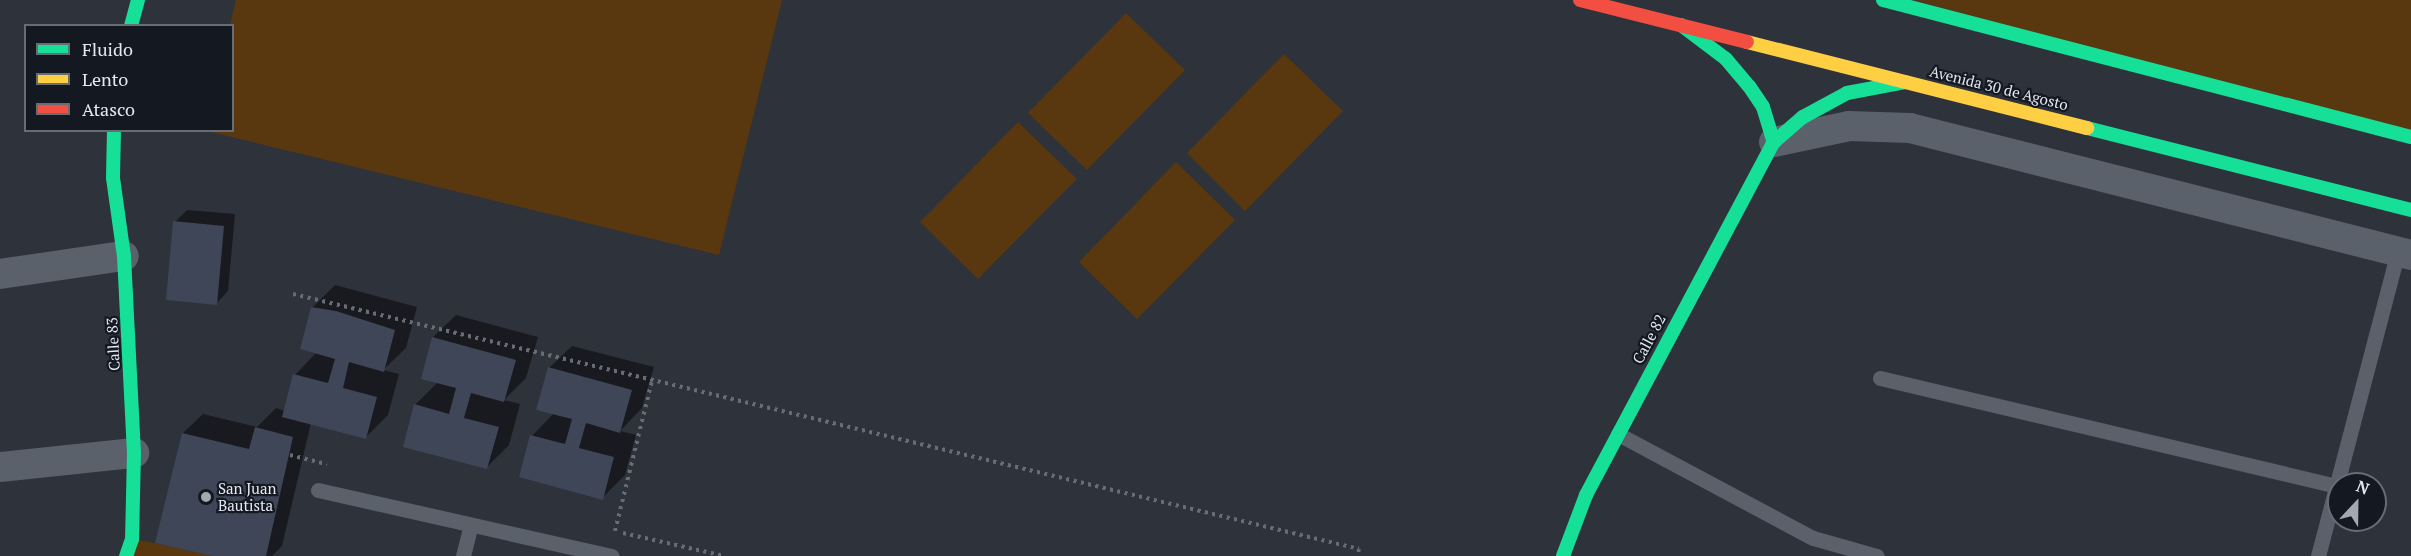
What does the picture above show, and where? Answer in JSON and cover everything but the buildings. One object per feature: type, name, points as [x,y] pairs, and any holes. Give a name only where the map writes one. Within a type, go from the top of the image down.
[{"type":"main road","points":[[132,24],[138,0]]},
{"type":"main road","name":"Avenida 30 de Agosto","points":[[1580,0],[1678,22],[2411,210]]},
{"type":"main road","points":[[1882,0],[2411,137]]},
{"type":"main road","points":[[1678,22],[1726,58],[1749,86],[1763,107],[1773,142]]},
{"type":"main road","name":"Calle 82","points":[[1563,556],[1586,495],[1773,142],[1803,117],[1847,93],[1905,82]]},
{"type":"main road","name":"Calle 83","points":[[114,132],[113,178],[124,256],[134,453],[132,539],[126,556]]},
{"type":"street","points":[[1773,142],[1849,126],[1911,128],[2404,254]]},
{"type":"street","points":[[0,274],[124,256]]},
{"type":"street","points":[[0,467],[134,453]]},
{"type":"lane","points":[[2338,472],[2404,254]]},
{"type":"lane","points":[[1880,378],[2327,484]]},
{"type":"lane","points":[[1618,434],[1814,538],[1877,556]]},
{"type":"lane","points":[[318,490],[612,556]]},
{"type":"lane","points":[[2318,556],[2327,517]]},
{"type":"lane","points":[[463,556],[471,525]]},
{"type":"path","points":[[293,294],[1359,549],[1357,556]]},
{"type":"path","points":[[615,531],[652,380]]},
{"type":"shaded area","points":[[236,0],[782,0],[719,255],[211,132],[234,132],[234,24],[230,24]]},
{"type":"shaded area","points":[[1914,0],[2411,0],[2411,137]]},
{"type":"shaded area","points":[[1126,13],[1185,70],[1087,170],[1028,113]]},
{"type":"shaded area","points":[[1284,54],[1343,111],[1245,211],[1187,153]]},
{"type":"shaded area","points":[[1018,122],[1077,179],[978,279],[920,222]]},
{"type":"shaded area","points":[[1176,162],[1235,220],[1137,319],[1079,262]]},
{"type":"shaded area","points":[[132,539],[155,543],[212,556],[126,556]]},
{"type":"traffic: fast","points":[[132,24],[138,0]]},
{"type":"traffic: fast","points":[[1883,0],[2411,137]]},
{"type":"traffic: fast","points":[[1681,25],[1726,59],[1749,86],[1763,107],[1774,142]]},
{"type":"traffic: fast","points":[[1563,556],[1586,495],[1774,142],[1803,117],[1847,93],[1905,82]]},
{"type":"traffic: fast","points":[[2087,128],[2411,210]]},
{"type":"traffic: fast","points":[[114,132],[113,178],[124,256],[134,453],[132,539],[126,556]]},
{"type":"traffic: slow","points":[[1747,42],[2087,128]]},
{"type":"traffic: jam","points":[[1580,0],[1747,42]]},
{"type":"place","name":"San Juan Bautista","points":[[206,497]]}]
